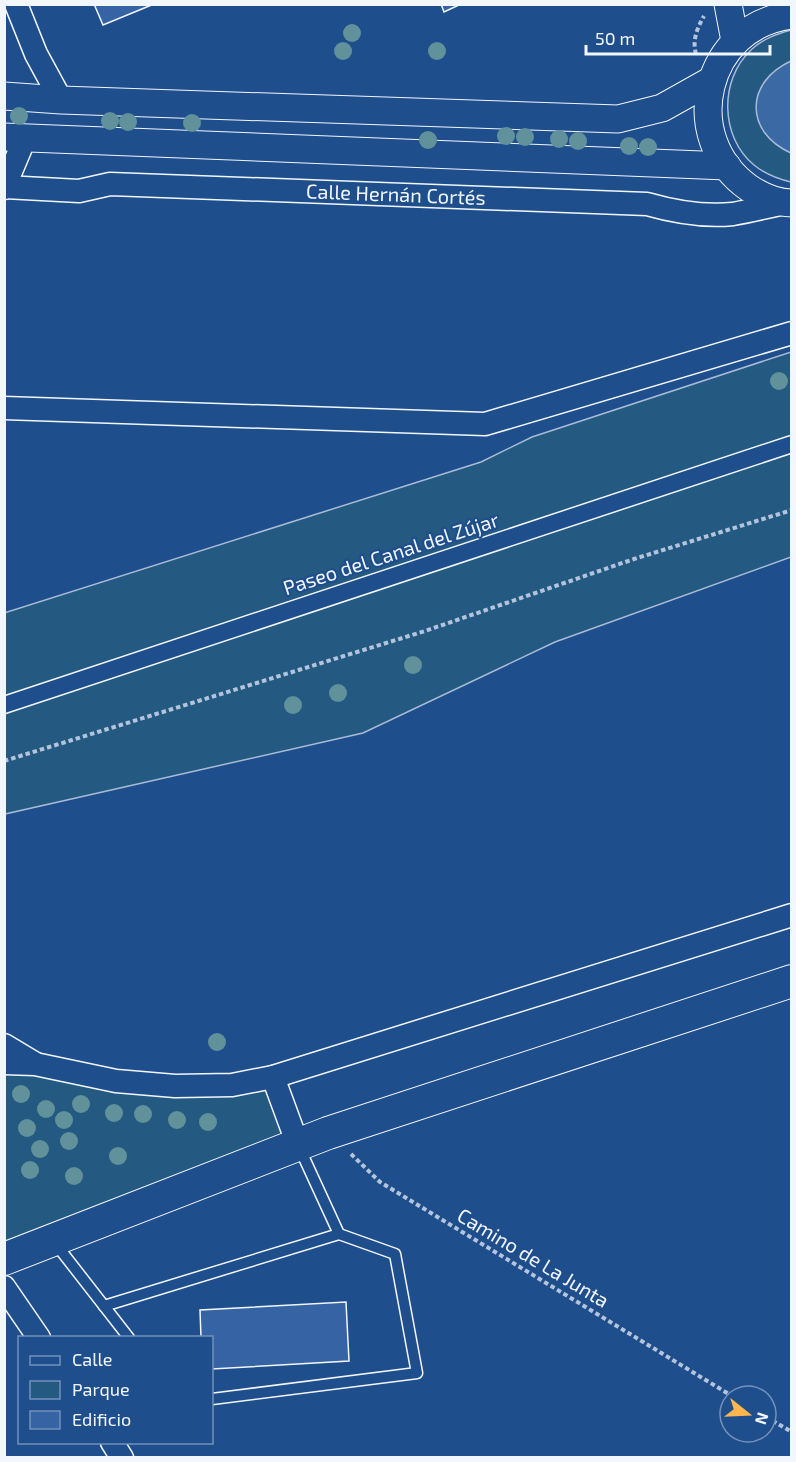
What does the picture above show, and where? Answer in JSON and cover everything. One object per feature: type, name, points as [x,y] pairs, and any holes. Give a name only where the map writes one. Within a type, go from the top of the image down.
[{"type":"main road","points":[[4,1259],[328,1133],[792,981]]},
{"type":"street","points":[[16,4],[36,54],[61,100]]},
{"type":"street","points":[[788,203],[759,195],[737,179],[713,144],[707,112],[712,80],[721,59],[729,18],[756,26],[779,17],[792,15]]},
{"type":"street","points":[[13,96],[31,79],[36,54]]},
{"type":"street","points":[[13,96],[61,100],[618,119],[662,108],[712,80]]},
{"type":"street","points":[[5,187],[15,137],[727,166]]},
{"type":"street","name":"Calle Hernán Cortés","points":[[5,187],[79,191],[110,184],[647,204],[699,214],[731,214],[788,203]]},
{"type":"street","points":[[4,408],[485,424],[792,333]]},
{"type":"street","name":"Paseo del Canal del Zújar","points":[[4,705],[792,444]]},
{"type":"street","points":[[4,1063],[35,1064],[116,1081],[175,1086],[232,1085],[273,1077],[792,915]]},
{"type":"street","points":[[4,1045],[35,1064]]},
{"type":"street","points":[[4,1072],[35,1064]]},
{"type":"street","points":[[273,1077],[298,1145]]},
{"type":"street","points":[[4,1287],[38,1336]]},
{"type":"street","points":[[113,1444],[122,1458]]},
{"type":"lane","points":[[298,1145],[339,1234]]},
{"type":"lane","points":[[104,1306],[339,1234],[395,1254],[417,1373],[213,1399]]},
{"type":"lane","points":[[53,1240],[127,1336]]},
{"type":"path","points":[[4,761],[425,631],[634,559],[792,510]]},
{"type":"path","name":"Camino de La Junta","points":[[328,1133],[380,1182],[718,1387]]},
{"type":"path","points":[[778,1424],[792,1432]]},
{"type":"green space","points":[[791,30],[791,182],[763,171],[743,153],[730,124],[728,108],[733,77],[741,62],[760,43]]},
{"type":"green space","points":[[791,352],[791,557],[555,642],[363,733],[5,814],[4,613],[481,462],[532,437]]},
{"type":"green space","points":[[5,1045],[116,1081],[273,1077],[298,1145],[5,1259]]},
{"type":"shaded area","points":[[791,61],[791,153],[776,144],[765,133],[758,120],[756,107],[758,94],[765,81],[776,70]]},
{"type":"building","points":[[94,4],[154,4],[103,25]]},
{"type":"building","points":[[441,4],[461,4],[444,12]]},
{"type":"building","points":[[346,1302],[349,1361],[213,1369],[213,1336],[201,1336],[200,1310]]}]
